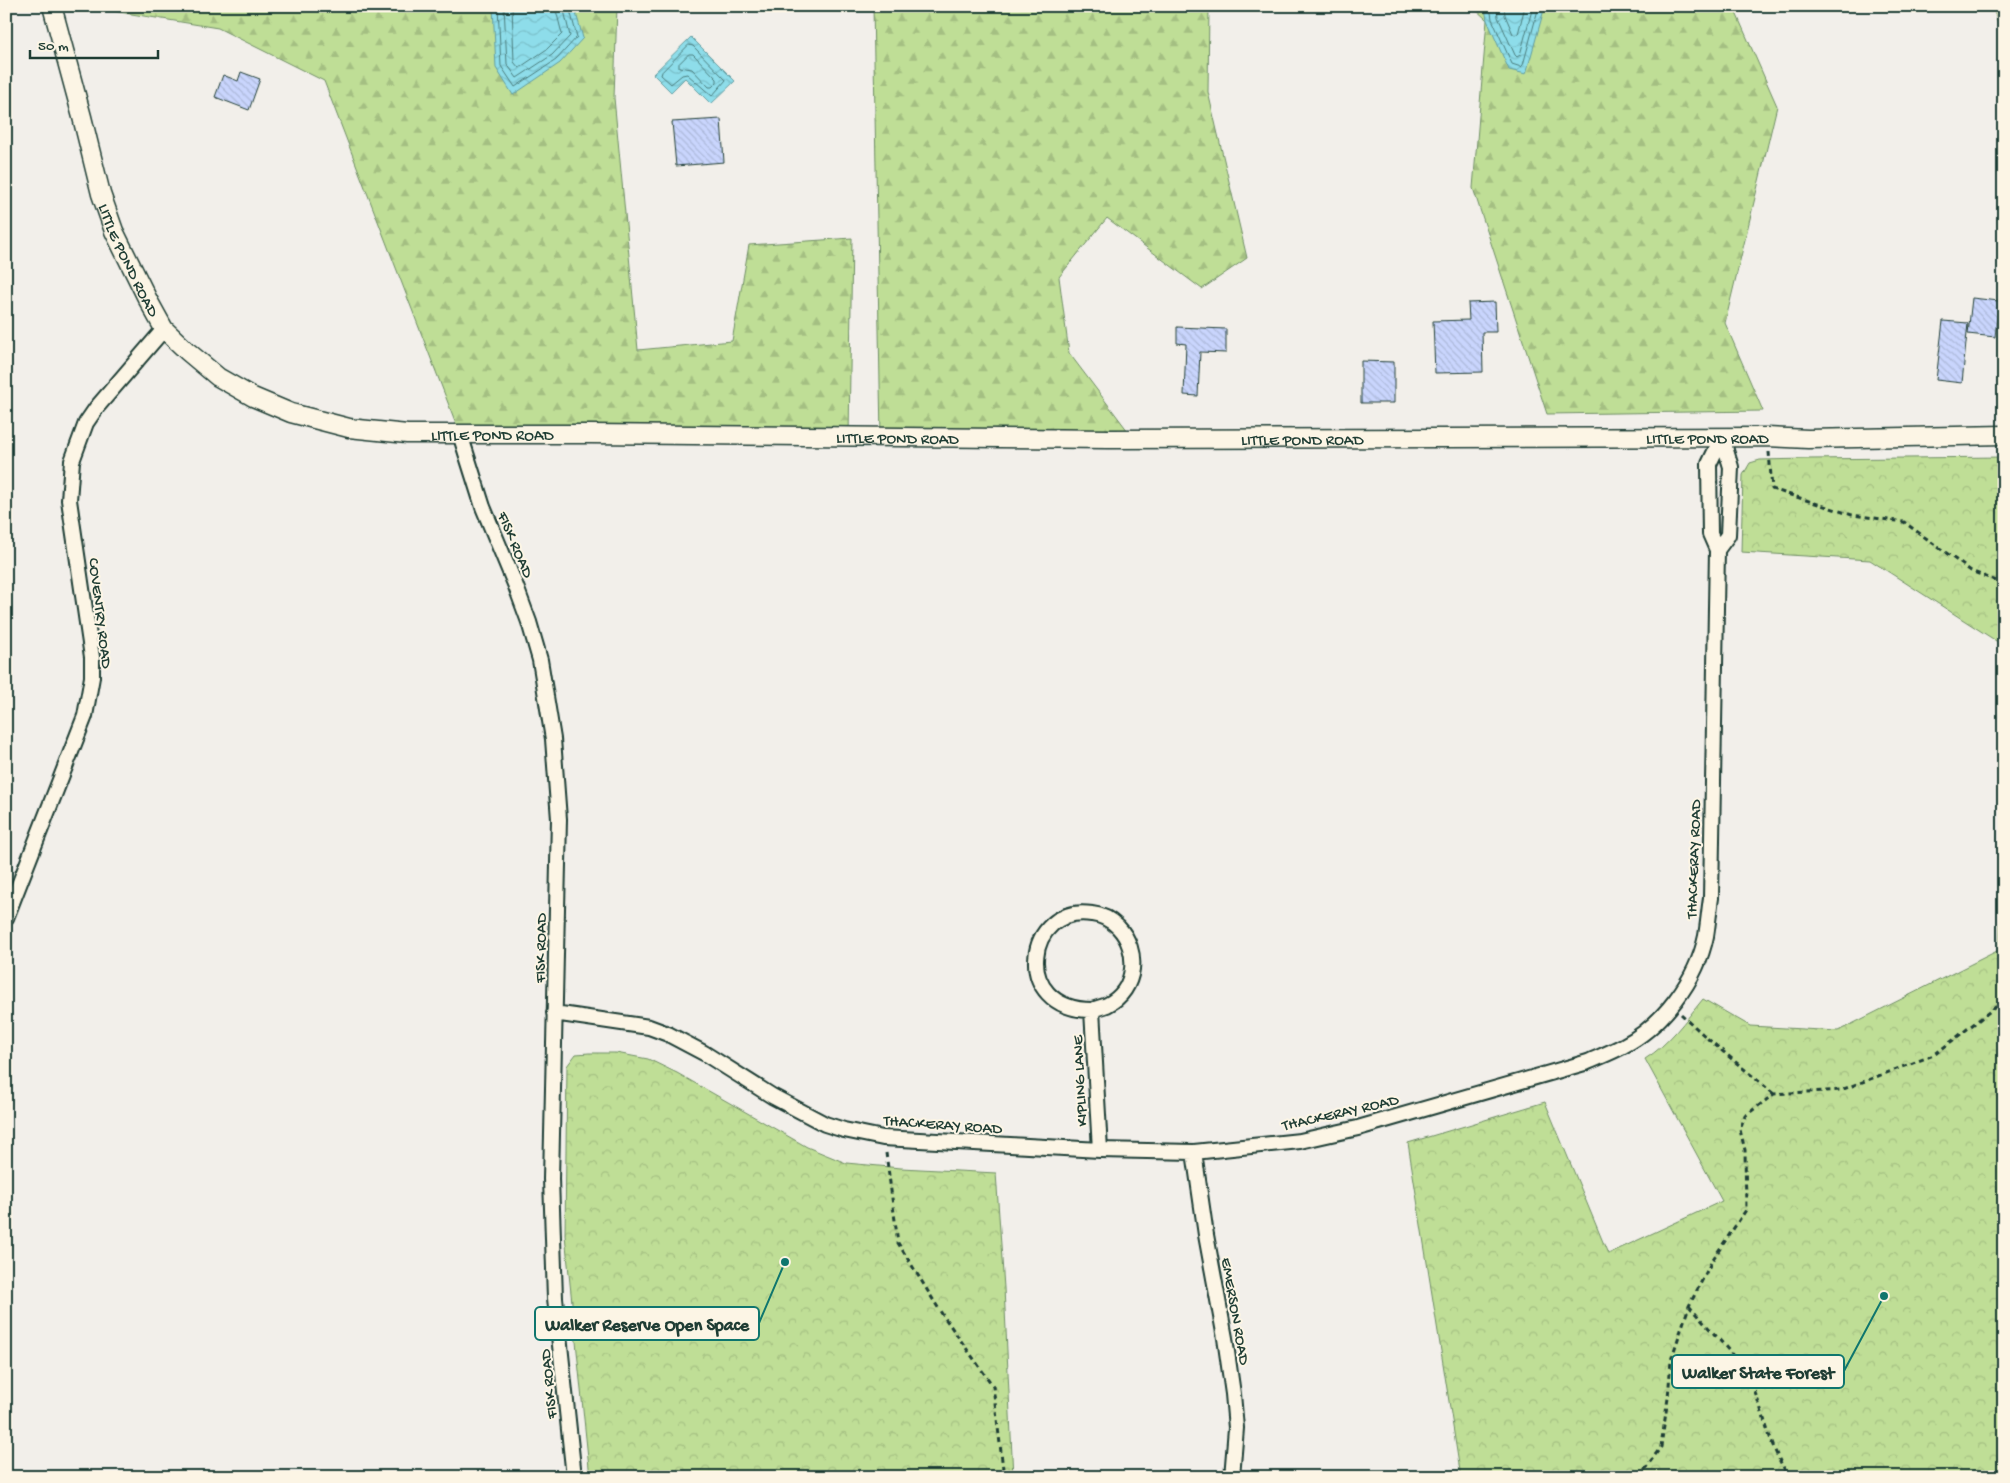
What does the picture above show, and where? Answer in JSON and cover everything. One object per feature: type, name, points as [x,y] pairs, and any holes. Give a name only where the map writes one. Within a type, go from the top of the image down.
[{"type":"street","name":"LITTLE POND ROAD","points":[[52,6],[101,194],[114,231],[164,329],[187,352],[218,377],[253,397],[290,413],[349,428],[407,434],[1109,439],[1808,438],[2004,435]]},
{"type":"street","name":"COVENTRY ROAD","points":[[6,918],[85,716],[92,677],[92,657],[69,500],[72,461],[86,424],[97,407],[164,329]]},
{"type":"street","name":"FISK ROAD","points":[[460,434],[482,507],[516,584],[529,622],[540,660],[553,739],[560,819],[551,1179],[555,1298],[574,1477]]},
{"type":"street","name":"THACKERAY ROAD","points":[[1717,550],[1728,536],[1731,467],[1722,437]]},
{"type":"street","name":"THACKERAY ROAD","points":[[554,1013],[649,1028],[668,1034],[704,1053],[772,1096],[825,1124],[844,1130],[884,1138],[1100,1150],[1194,1152],[1300,1141],[1358,1128],[1588,1062],[1624,1046],[1672,1006],[1692,975],[1706,938],[1711,898],[1717,550],[1710,534],[1709,464],[1722,437]]},
{"type":"street","points":[[1083,912],[1099,915],[1114,922],[1125,934],[1132,949],[1133,957],[1130,981],[1120,995],[1108,1004],[1092,1010],[1076,1010],[1061,1005],[1048,995],[1040,982],[1036,966],[1037,950],[1043,935],[1053,924],[1067,916],[1083,912]]},
{"type":"street","name":"KIPLING LANE","points":[[1092,1010],[1100,1150]]},
{"type":"street","name":"EMERSON ROAD","points":[[1194,1152],[1233,1394],[1236,1428],[1232,1477]]},
{"type":"path","points":[[1768,437],[1772,489],[1852,514],[1904,522],[1971,571],[2004,584]]},
{"type":"path","points":[[1639,1477],[1661,1447],[1671,1360],[1689,1306],[1712,1259],[1746,1210],[1745,1150],[1740,1130],[1745,1116],[1774,1094],[1841,1090],[1934,1056],[1998,1005],[2004,997]]},
{"type":"path","points":[[1672,1006],[1774,1094]]},
{"type":"path","points":[[884,1138],[898,1243],[942,1314],[993,1386],[1004,1477]]},
{"type":"path","points":[[1689,1306],[1744,1372],[1757,1398],[1781,1465],[1790,1477]]},
{"type":"green space","points":[[82,6],[617,6],[614,98],[638,350],[732,341],[749,245],[852,238],[849,436],[460,434],[324,81],[218,28]]},
{"type":"green space","points":[[873,6],[1209,6],[1208,92],[1247,258],[1202,289],[1107,218],[1059,277],[1069,353],[1134,439],[881,437]]},
{"type":"green space","points":[[1472,6],[1733,6],[1777,106],[1725,323],[1763,411],[1547,414],[1473,188],[1487,20]]},
{"type":"green space","points":[[1992,6],[2004,6],[2004,39]]},
{"type":"green space","points":[[2004,457],[2004,646],[1870,560],[1741,552],[1743,475],[1750,463],[1760,460]]},
{"type":"green space","points":[[2004,797],[2004,1477],[1461,1477],[1408,1143],[1545,1102],[1608,1254],[1722,1201],[1645,1059],[1669,1039],[1703,999],[1750,1026],[1838,1031],[1999,950]]},
{"type":"green space","points":[[616,1053],[648,1059],[677,1073],[807,1147],[846,1163],[996,1173],[1004,1288],[1013,1477],[590,1477],[565,1235],[567,1066],[576,1054]]},
{"type":"water","points":[[493,6],[574,6],[583,38],[560,63],[513,95],[496,68]]},
{"type":"water","points":[[1487,6],[1545,6],[1526,74],[1509,70],[1487,20],[1485,8]]},
{"type":"water","points":[[691,37],[735,81],[711,104],[685,78],[671,92],[653,74]]},
{"type":"building","points":[[241,72],[260,79],[249,110],[215,97],[223,75],[238,81]]},
{"type":"building","points":[[721,119],[724,162],[676,166],[672,122]]},
{"type":"building","points":[[1972,298],[1999,301],[1995,337],[1968,334]]},
{"type":"building","points":[[1495,302],[1496,332],[1482,332],[1483,372],[1435,373],[1433,321],[1469,320],[1468,303]]},
{"type":"building","points":[[1943,321],[1968,323],[1962,383],[1936,380]]},
{"type":"building","points":[[1177,327],[1226,329],[1226,353],[1200,352],[1198,396],[1184,395],[1186,344],[1177,343]]},
{"type":"building","points":[[1361,361],[1394,362],[1394,403],[1361,403]]},
{"type":"place","name":"Walker Reserve Open Space","points":[[785,1262]]},
{"type":"place","name":"Walker State Forest","points":[[1884,1296]]}]
